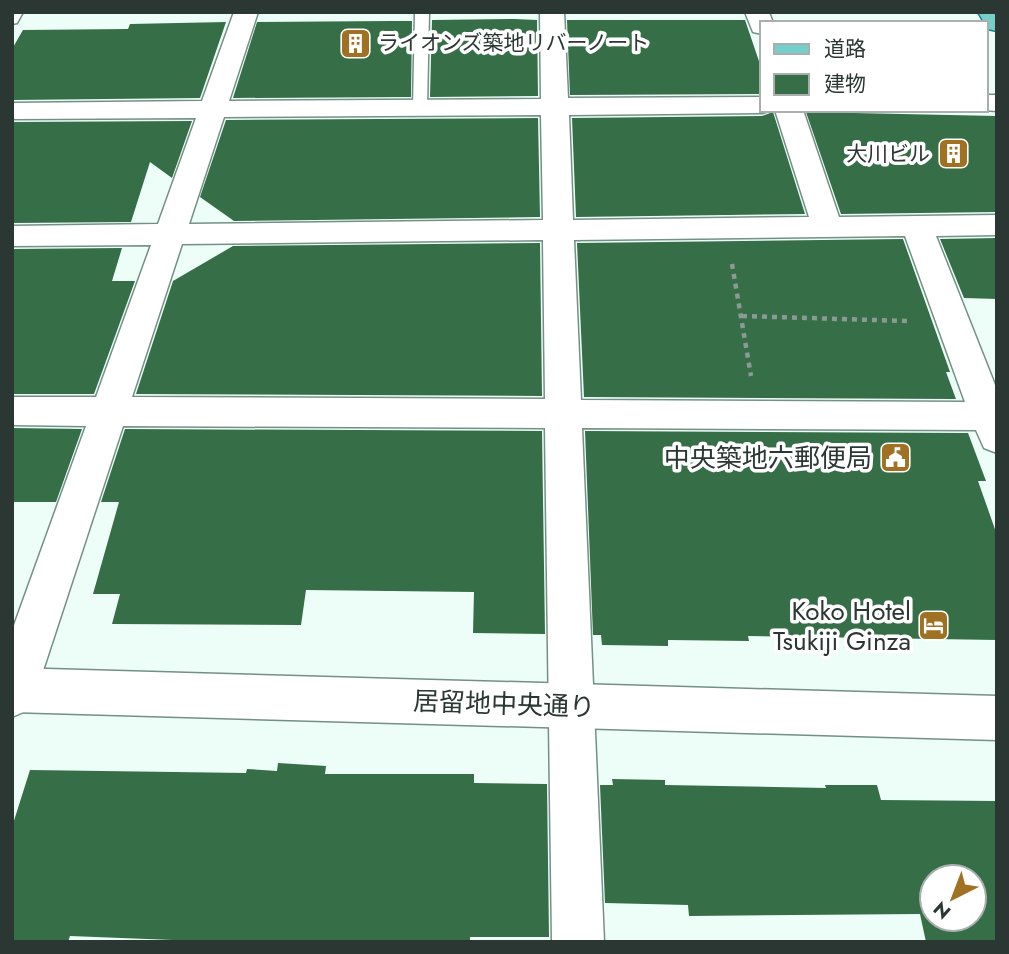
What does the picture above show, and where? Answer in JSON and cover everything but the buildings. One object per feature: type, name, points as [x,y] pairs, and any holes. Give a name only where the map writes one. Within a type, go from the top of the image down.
[{"type":"main road","points":[[990,12],[997,24]]},
{"type":"street","points":[[13,692],[246,12]]},
{"type":"street","points":[[552,12],[578,942]]},
{"type":"street","points":[[12,111],[760,105]]},
{"type":"street","points":[[790,112],[827,227]]},
{"type":"street","points":[[12,236],[997,225]]},
{"type":"street","points":[[12,411],[758,415],[994,424],[916,226]]},
{"type":"street","name":"居留地中央通り","points":[[13,692],[997,718]]},
{"type":"lane","points":[[12,20],[17,12]]},
{"type":"lane","points":[[420,107],[422,12]]},
{"type":"path","points":[[724,229],[758,415]]},
{"type":"path","points":[[742,316],[953,323]]},
{"type":"place","name":"ライオンズ築地リバーノート","points":[[355,43]]},
{"type":"place","name":"大川ビル","points":[[953,154]]},
{"type":"place","name":"中央築地六郵便局","points":[[895,458]]},
{"type":"place","name":"Koko Hotel Tsukiji Ginza","points":[[934,626]]}]
